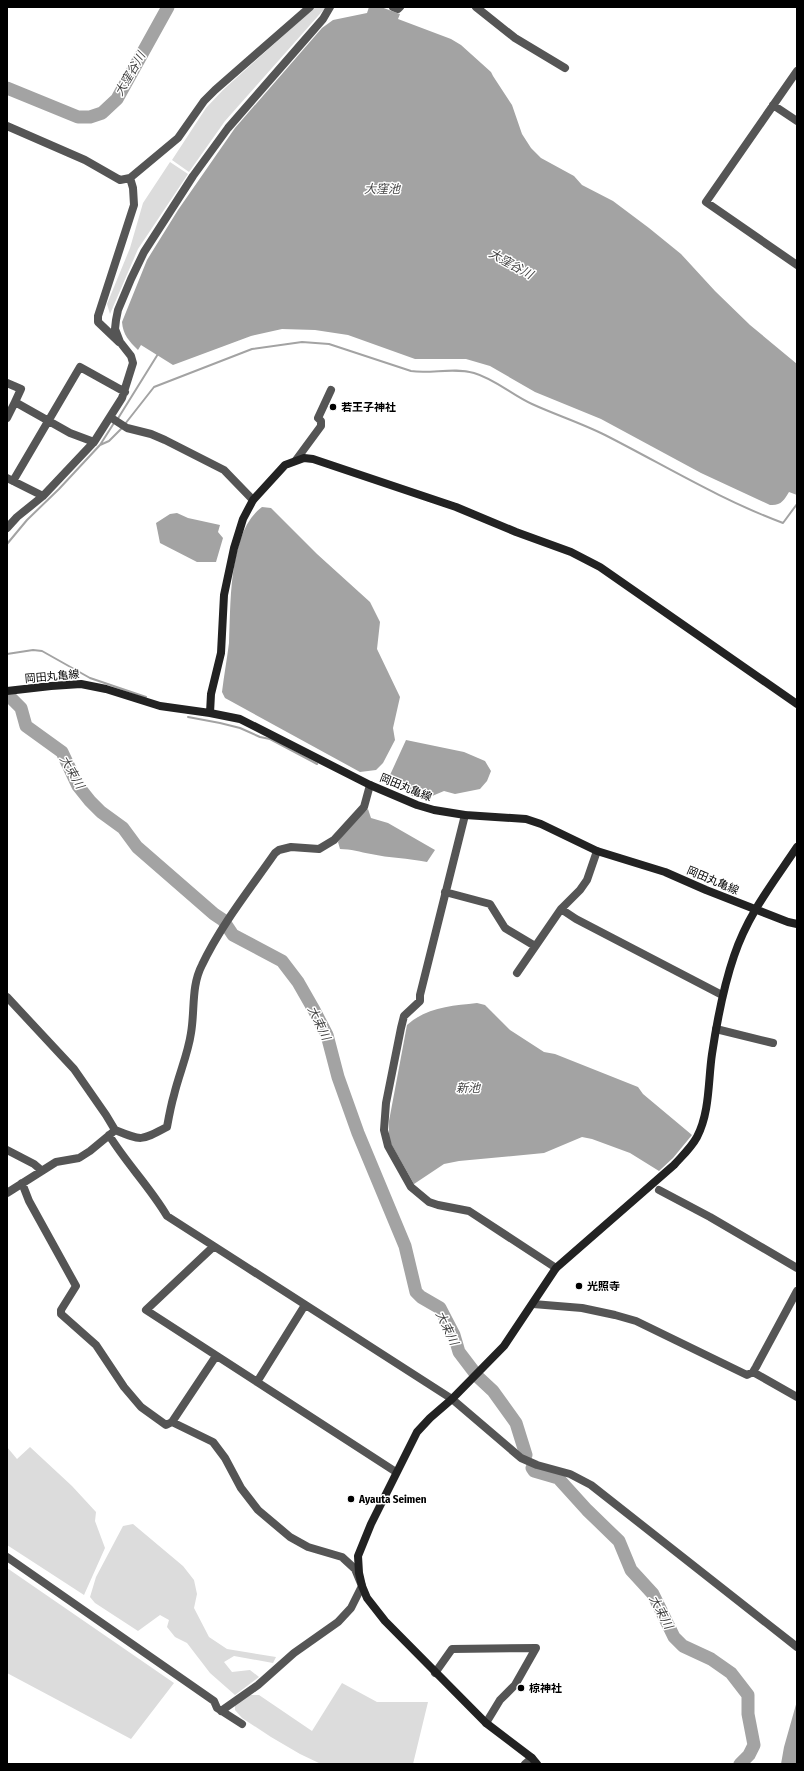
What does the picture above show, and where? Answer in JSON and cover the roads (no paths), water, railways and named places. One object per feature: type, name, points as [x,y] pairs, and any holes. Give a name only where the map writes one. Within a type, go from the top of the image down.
[{"type":"street","points":[[7,126],[85,160],[120,180],[130,178],[178,138],[204,101],[310,7]]},
{"type":"street","points":[[120,342],[115,329],[118,310],[144,252],[193,176],[228,128],[323,19],[330,7]]},
{"type":"street","points":[[393,7],[398,9],[400,7]]},
{"type":"street","points":[[476,7],[515,38],[565,68]]},
{"type":"street","points":[[797,71],[706,202],[797,265]]},
{"type":"street","points":[[773,105],[797,121]]},
{"type":"street","points":[[7,528],[17,517],[42,496],[94,442],[111,418],[125,392],[133,363],[131,356],[120,342],[98,322],[98,316],[134,205],[133,188],[130,178]]},
{"type":"street","points":[[42,496],[10,479],[80,367],[125,392]]},
{"type":"street","points":[[7,383],[21,389],[7,418]]},
{"type":"street","points":[[296,460],[321,426],[321,421],[318,418],[331,390]]},
{"type":"street","points":[[14,402],[70,433],[94,442]]},
{"type":"street","points":[[111,418],[123,426],[151,434],[165,440],[224,470],[253,500]]},
{"type":"street","points":[[210,712],[211,694],[221,653],[224,595],[240,526],[246,511],[253,500],[285,465],[304,458],[313,458],[456,507],[516,532],[571,552],[619,579],[797,704]]},
{"type":"street","name":"岡田丸亀線","points":[[8,691],[81,684],[100,687],[160,706],[210,712],[248,722],[370,785],[417,805],[434,810],[465,815],[526,819],[541,824],[597,851],[665,872],[755,909],[797,924]]},
{"type":"street","points":[[112,1132],[137,1139],[152,1135],[167,1127],[174,1094],[191,1035],[193,1016],[192,1004],[201,965],[225,925],[275,853],[279,850],[291,847],[319,849],[334,840],[364,807],[370,785]]},
{"type":"street","points":[[465,815],[420,995],[420,1001],[404,1016],[386,1103],[384,1130],[388,1146],[411,1187],[419,1195],[438,1205],[469,1212],[556,1268]]},
{"type":"street","points":[[221,1711],[258,1685],[294,1653],[338,1622],[351,1608],[362,1586],[359,1573],[358,1556],[371,1524],[417,1432],[504,1346],[556,1268],[685,1154],[697,1138],[703,1121],[706,1104],[722,995],[733,957],[755,909],[797,847]]},
{"type":"street","points":[[517,973],[561,910],[580,890],[587,880],[597,851]]},
{"type":"street","points":[[446,892],[490,904],[505,928],[535,946]]},
{"type":"street","points":[[561,910],[722,995]]},
{"type":"street","points":[[7,997],[74,1069],[106,1115],[122,1155],[153,1194],[167,1216],[213,1247],[452,1399],[521,1458],[537,1465],[570,1474],[592,1485],[797,1647]]},
{"type":"street","points":[[716,1030],[773,1043]]},
{"type":"street","points":[[7,1193],[41,1170],[56,1162],[79,1158],[90,1151],[112,1132]]},
{"type":"street","points":[[7,1150],[34,1164],[41,1170]]},
{"type":"street","points":[[22,1183],[29,1201],[76,1286],[61,1310],[61,1314],[96,1345],[124,1387],[140,1407],[166,1425],[172,1422],[216,1356]]},
{"type":"street","points":[[659,1190],[710,1217],[797,1268]]},
{"type":"street","points":[[213,1247],[146,1310],[396,1472]]},
{"type":"street","points":[[533,1304],[582,1308],[636,1321],[747,1375],[752,1372],[797,1291]]},
{"type":"street","points":[[257,1382],[305,1306]]},
{"type":"street","points":[[752,1372],[797,1397]]},
{"type":"street","points":[[172,1422],[213,1442],[225,1458],[241,1488],[258,1510],[290,1537],[308,1547],[342,1557],[355,1569],[367,1598],[381,1617],[486,1723],[534,1761]]},
{"type":"street","points":[[7,1557],[214,1701],[217,1708],[242,1724]]},
{"type":"street","points":[[436,1673],[452,1648],[536,1648],[515,1685],[500,1700],[486,1723]]},
{"type":"street","points":[[525,1764],[534,1761]]},
{"type":"water","name":"大窪池","points":[[369,7],[381,7],[400,14],[398,19],[451,39],[461,45],[491,72],[512,105],[522,134],[531,148],[541,158],[574,176],[582,185],[613,201],[649,228],[681,254],[715,291],[750,325],[797,364],[797,495],[789,492],[780,503],[777,505],[770,505],[701,473],[601,419],[535,392],[490,366],[466,359],[415,359],[348,335],[315,330],[282,329],[251,336],[173,365],[141,345],[138,350],[132,344],[125,334],[122,322],[147,260],[178,210],[235,128],[322,28],[333,20],[367,13]]},
{"type":"water","points":[[262,507],[271,508],[317,554],[370,602],[380,622],[377,649],[400,697],[393,728],[395,740],[383,763],[376,770],[360,772],[225,698],[222,692],[229,643],[231,589],[237,551],[243,533],[251,518]]},
{"type":"water","points":[[177,513],[188,518],[220,525],[218,532],[223,538],[216,562],[197,562],[160,543],[156,523],[170,514]]},
{"type":"water","points":[[406,740],[464,752],[485,761],[491,771],[487,781],[480,789],[455,794],[444,791],[425,799],[412,796],[391,780],[390,775]]},
{"type":"water","points":[[368,809],[371,818],[388,823],[435,850],[427,862],[340,849],[338,842],[350,824]]},
{"type":"water","name":"新池","points":[[477,1003],[485,1005],[510,1030],[544,1052],[555,1054],[638,1087],[643,1094],[692,1135],[673,1158],[659,1171],[630,1153],[592,1139],[582,1137],[544,1153],[459,1161],[444,1164],[414,1184],[389,1140],[389,1121],[407,1025],[423,1014],[440,1008]]},
{"type":"water","points":[[797,1701],[797,1764],[781,1764],[784,1747]]},
{"type":"waterway","name":"大窪谷川","points":[[7,88],[78,117],[90,117],[102,113],[117,99],[168,7]]},
{"type":"waterway","points":[[125,424],[154,387],[252,349],[302,342],[329,344],[411,371],[466,371],[482,376],[532,404],[596,431],[737,504],[783,523],[797,504]]},
{"type":"waterway","points":[[117,420],[158,354]]},
{"type":"waterway","points":[[7,544],[27,520],[59,489],[100,445],[114,423]]},
{"type":"waterway","points":[[100,445],[109,441],[122,428]]},
{"type":"waterway","points":[[7,654],[33,650],[42,651],[90,678],[146,697]]},
{"type":"waterway","name":"大束川","points":[[7,694],[21,708],[26,726],[62,752],[78,786],[101,812],[123,828],[137,847],[214,914],[223,920],[233,935],[282,961],[298,982],[327,1035],[338,1077],[358,1133],[405,1246],[416,1292],[421,1297],[440,1308],[454,1335],[459,1352],[478,1377],[493,1391],[516,1423],[526,1455]]},
{"type":"waterway","points":[[188,717],[240,728],[260,737],[270,739],[317,764]]},
{"type":"waterway","name":"大束川","points":[[532,1468],[534,1471],[558,1478],[587,1510],[619,1541],[631,1570],[653,1594],[674,1637],[683,1646],[711,1659],[731,1673],[748,1695],[748,1714],[754,1745],[749,1755],[740,1764]]},
{"type":"place","name":"若王子神社","points":[[333,407]]},
{"type":"place","name":"光照寺","points":[[579,1286]]},
{"type":"place","name":"Ayauta Seimen","points":[[351,1499]]},
{"type":"place","name":"椋神社","points":[[521,1688]]}]
